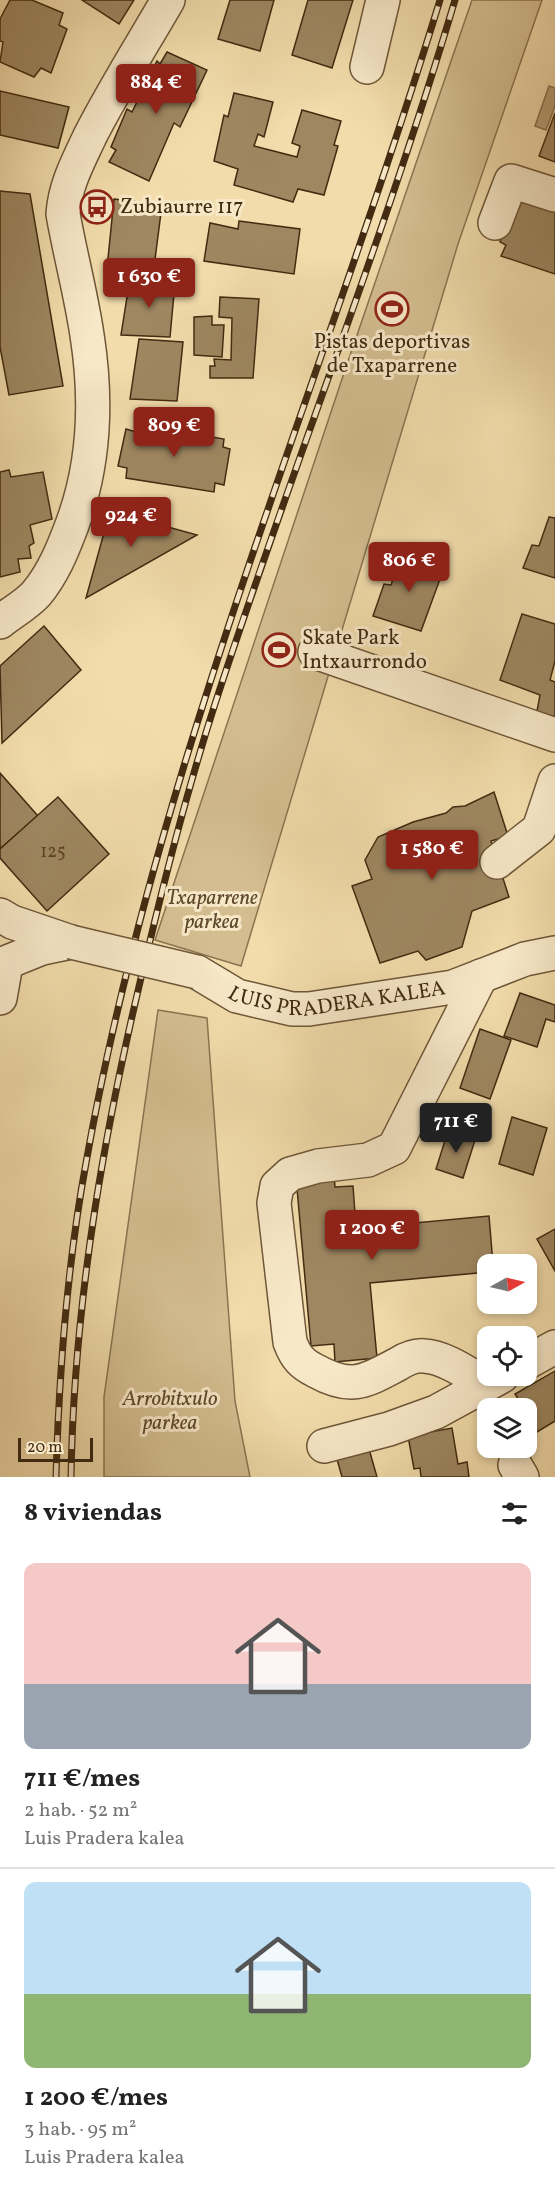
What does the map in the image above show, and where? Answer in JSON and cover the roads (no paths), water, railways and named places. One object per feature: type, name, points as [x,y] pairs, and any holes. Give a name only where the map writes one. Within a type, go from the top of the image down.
[{"type":"street","points":[[0,622],[35,594],[60,557],[79,507],[89,457],[93,411],[92,374],[87,334],[63,214],[68,182],[104,108],[168,0]]},
{"type":"street","points":[[367,66],[382,0]]},
{"type":"street","points":[[495,223],[511,181],[555,195]]},
{"type":"street","points":[[315,652],[555,735]]},
{"type":"street","points":[[497,862],[539,828],[555,781]]},
{"type":"street","points":[[0,998],[7,963],[20,951],[21,940],[6,919]]},
{"type":"street","name":"LUIS PRADERA KALEA","points":[[6,919],[71,942],[197,972],[237,996],[292,1009],[325,1008],[453,987],[525,959],[555,953]]},
{"type":"street","points":[[7,963],[42,948],[71,942]]},
{"type":"street","name":"LUIS PRADERA KALEA","points":[[477,1373],[437,1358],[422,1355],[409,1358],[377,1376],[350,1382],[321,1374],[295,1357],[290,1342],[274,1203],[277,1186],[290,1174],[318,1166],[368,1160],[394,1148],[481,976]]},
{"type":"street","points":[[537,1357],[555,1347]]},
{"type":"street","points":[[324,1446],[389,1429],[436,1412],[483,1386]]},
{"type":"railway","points":[[56,1477],[65,1320],[79,1202],[117,1014],[155,867],[198,721],[245,577],[394,145],[440,0]]},
{"type":"railway","points":[[71,1477],[78,1342],[95,1209],[133,1010],[171,855],[214,707],[398,178],[455,0]]},
{"type":"place","name":"Zubiaurre 117","points":[[97,207]]},
{"type":"place","name":"Pistas deportivas de Txaparrene","points":[[392,309]]},
{"type":"place","name":"Skate Park Intxaurrondo","points":[[279,650]]},
{"type":"park label","name":"Txaparrene parkea","points":[[212,910]]},
{"type":"park label","name":"Arrobitxulo parkea","points":[[170,1411]]}]
